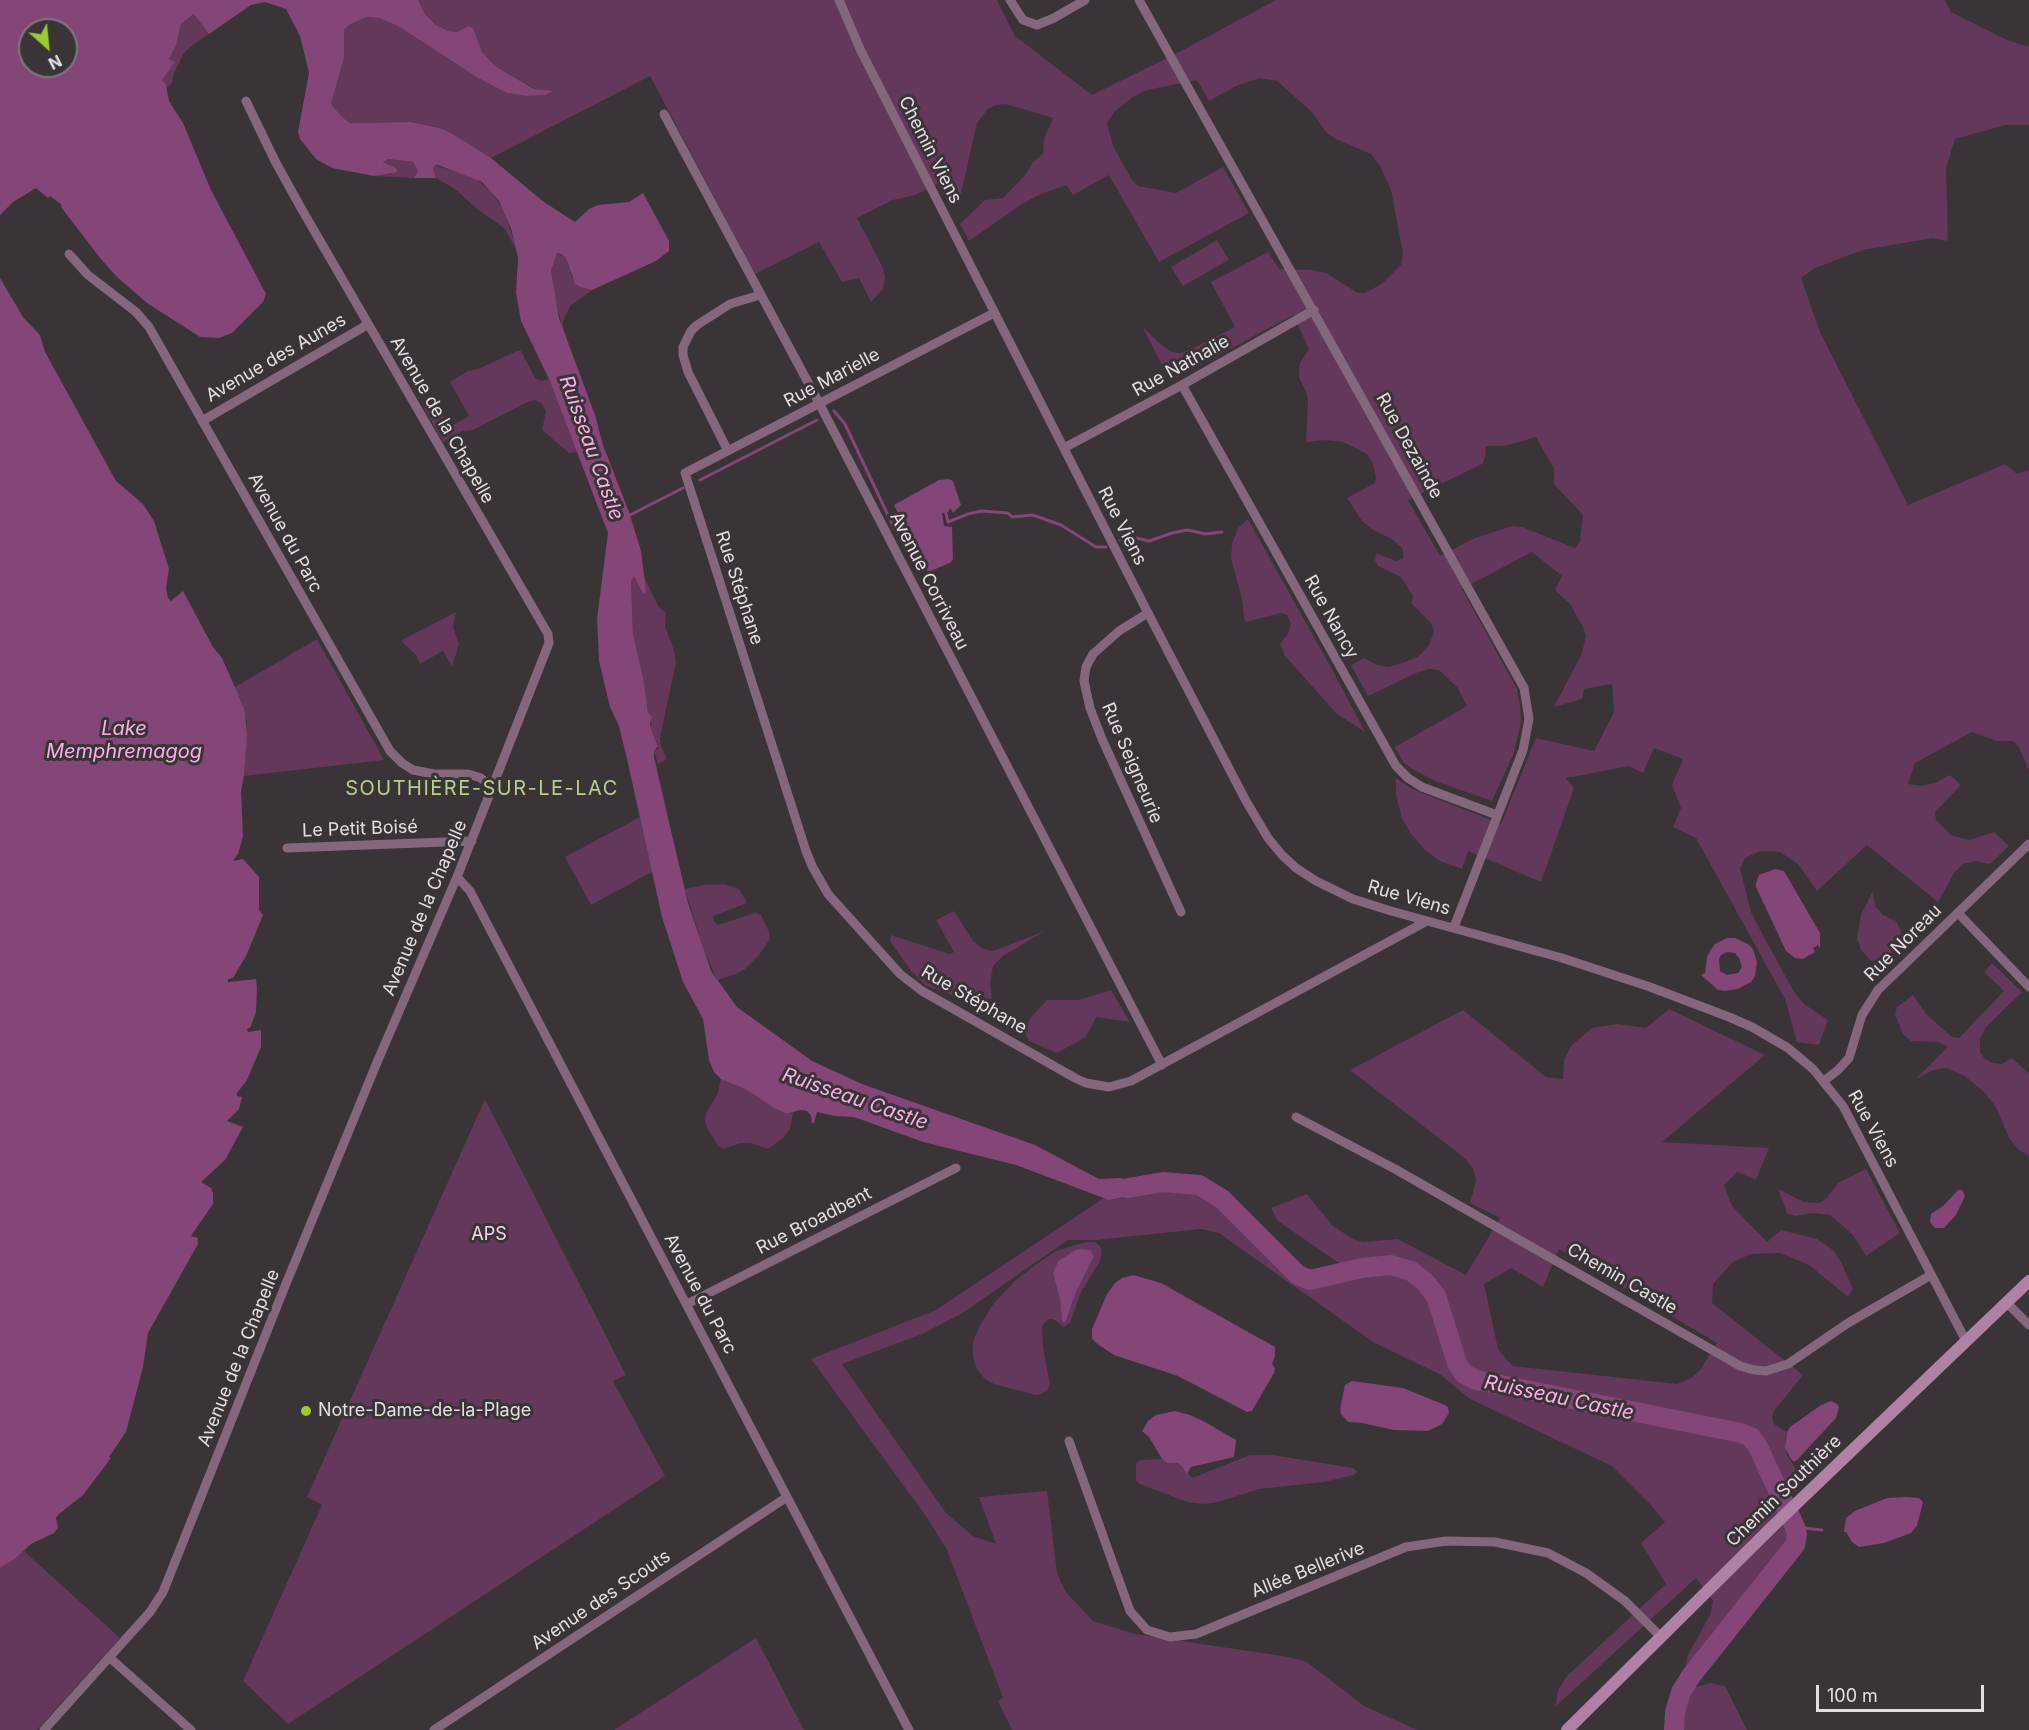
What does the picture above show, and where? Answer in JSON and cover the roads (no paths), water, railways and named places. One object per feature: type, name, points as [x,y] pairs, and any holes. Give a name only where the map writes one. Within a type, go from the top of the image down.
[{"type":"street","name":"Chemin Viens","points":[[839,0],[861,51],[994,313]]},
{"type":"street","points":[[1010,0],[1018,15],[1029,24],[1036,25],[1044,23],[1085,0]]},
{"type":"street","name":"Rue Dezainde","points":[[1139,0],[1524,688],[1529,709],[1526,740],[1454,927]]},
{"type":"street","name":"Avenue de la Chapelle","points":[[44,1730],[154,1607],[163,1592],[292,1269],[457,877],[549,648],[549,638],[282,175],[246,101]]},
{"type":"street","name":"Avenue Corriveau","points":[[664,114],[819,404],[1162,1065]]},
{"type":"street","name":"Avenue du Parc","points":[[69,254],[88,275],[147,322],[390,751],[413,770],[434,774],[468,774],[481,778],[492,788]]},
{"type":"street","points":[[728,452],[688,372],[683,347],[691,331],[697,325],[730,304],[760,295]]},
{"type":"street","name":"Rue Nathalie","points":[[1064,448],[1182,385],[1314,310]]},
{"type":"street","name":"Rue Marielle","points":[[685,473],[994,313]]},
{"type":"street","name":"Rue Viens","points":[[994,313],[1246,801],[1268,838],[1282,855],[1296,868],[1335,891],[1366,904],[1562,958],[1701,1005],[1752,1027],[1800,1058],[1824,1081],[1851,1119],[1966,1341]]},
{"type":"street","name":"Avenue des Aunes","points":[[202,421],[367,325]]},
{"type":"street","name":"Rue Nancy","points":[[1182,385],[1396,766],[1422,787],[1497,815]]},
{"type":"street","name":"Rue Stéphane","points":[[685,473],[806,851],[819,881],[838,907],[910,983],[1075,1078],[1097,1086],[1120,1085],[1162,1065],[1427,921]]},
{"type":"street","name":"Rue Seigneurie","points":[[1148,613],[1119,632],[1093,654],[1086,667],[1084,681],[1090,708],[1102,739],[1181,912]]},
{"type":"street","name":"Le Petit Boisé","points":[[286,848],[471,841]]},
{"type":"street","name":"Rue Noreau","points":[[1824,1081],[1838,1071],[1849,1058],[1862,1015],[1873,995],[2029,844]]},
{"type":"street","name":"Avenue du Parc","points":[[457,877],[470,891],[909,1730]]},
{"type":"street","points":[[1958,913],[2029,987]]},
{"type":"street","name":"Chemin Castle","points":[[1296,1117],[1395,1169],[1740,1366],[1754,1370],[1766,1371],[1788,1364],[1848,1323],[1931,1275]]},
{"type":"street","name":"Rue Broadbent","points":[[687,1304],[956,1168]]},
{"type":"street","name":"Chemin Southière","points":[[1567,1730],[1773,1526],[2029,1281]]},
{"type":"street","points":[[2007,1303],[2029,1325]]},
{"type":"street","name":"Allée Bellerive","points":[[1069,1441],[1130,1611],[1147,1630],[1170,1637],[1196,1634],[1406,1547],[1446,1541],[1495,1542],[1548,1553],[1586,1572],[1626,1601],[1661,1637]]},
{"type":"street","name":"Avenue des Scouts","points":[[434,1730],[787,1497]]},
{"type":"street","points":[[109,1657],[191,1730]]},
{"type":"water","points":[[0,0],[418,0],[425,14],[436,25],[448,31],[457,32],[468,26],[473,28],[482,52],[495,66],[534,89],[553,91],[545,95],[527,96],[507,93],[478,78],[398,26],[379,18],[366,17],[344,30],[344,58],[331,104],[350,123],[411,122],[440,128],[453,134],[491,158],[544,202],[575,222],[589,209],[598,205],[629,202],[643,193],[669,241],[669,251],[656,261],[592,290],[575,284],[566,258],[561,254],[557,253],[551,271],[559,318],[641,551],[646,591],[644,594],[642,592],[634,576],[631,582],[633,633],[648,713],[652,717],[651,729],[658,746],[654,751],[654,757],[688,903],[711,971],[737,1007],[812,1061],[862,1084],[1035,1145],[1099,1179],[1120,1178],[1130,1181],[1148,1177],[1154,1183],[1150,1192],[1109,1200],[1016,1165],[923,1142],[854,1117],[817,1112],[814,1123],[812,1123],[807,1111],[800,1110],[787,1114],[747,1090],[721,1079],[714,1072],[709,1060],[703,1019],[683,982],[662,917],[619,726],[610,707],[599,661],[597,619],[608,533],[549,379],[521,321],[516,293],[518,258],[511,228],[499,201],[482,182],[438,165],[433,168],[436,178],[414,178],[418,171],[413,162],[388,159],[383,162],[396,168],[398,172],[374,176],[332,168],[316,159],[300,139],[298,132],[309,73],[300,36],[286,9],[265,2],[251,5],[209,34],[194,14],[181,24],[176,46],[169,59],[175,62],[162,80],[166,85],[169,101],[183,123],[211,190],[266,294],[263,302],[232,333],[219,338],[200,337],[147,303],[117,277],[61,207],[62,205],[50,196],[48,198],[36,188],[13,202],[0,215]]},
{"type":"water","name":"Lake Memphremagog","points":[[0,278],[23,317],[40,335],[45,352],[116,481],[143,504],[154,521],[169,569],[166,588],[168,598],[171,601],[183,591],[213,647],[222,658],[238,694],[245,712],[247,735],[241,791],[243,837],[238,854],[233,861],[243,859],[259,877],[259,910],[263,915],[247,954],[233,978],[228,979],[228,982],[256,979],[257,988],[256,1012],[250,1028],[247,1029],[248,1032],[261,1030],[261,1047],[247,1080],[237,1093],[237,1096],[242,1097],[239,1109],[227,1121],[243,1127],[225,1160],[201,1182],[211,1188],[213,1204],[191,1236],[198,1238],[198,1244],[148,1333],[143,1367],[126,1432],[109,1457],[111,1458],[83,1495],[56,1518],[58,1528],[54,1533],[31,1544],[15,1559],[0,1568]]},
{"type":"water","points":[[939,480],[953,481],[961,505],[953,513],[950,508],[948,512],[942,513],[944,526],[952,527],[953,559],[950,563],[928,572],[894,505]]},
{"type":"water","points":[[1775,869],[1784,871],[1820,933],[1820,948],[1818,945],[1813,948],[1815,952],[1803,959],[1795,958],[1786,951],[1756,887],[1759,875]]},
{"type":"water","points":[[1727,938],[1735,938],[1753,949],[1757,962],[1755,976],[1751,982],[1738,989],[1725,991],[1718,990],[1701,975],[1705,973],[1707,957],[1715,944]],"holes":[[[1727,952],[1735,953],[1742,967],[1738,973],[1727,975],[1720,971],[1721,955]]]},
{"type":"water","points":[[1958,1190],[1962,1190],[1965,1196],[1956,1215],[1944,1228],[1935,1228],[1930,1222],[1931,1214],[1943,1206]]},
{"type":"water","points":[[1077,1249],[1090,1250],[1094,1256],[1064,1323],[1053,1273],[1058,1261]]},
{"type":"water","points":[[1133,1275],[1161,1283],[1275,1347],[1272,1364],[1275,1368],[1274,1373],[1252,1411],[1247,1412],[1178,1376],[1114,1355],[1096,1343],[1092,1338],[1092,1329],[1107,1294],[1115,1283]]},
{"type":"water","points":[[1352,1381],[1403,1388],[1445,1405],[1449,1413],[1442,1424],[1428,1431],[1394,1430],[1348,1422],[1340,1409],[1345,1385]]},
{"type":"water","points":[[1831,1401],[1839,1407],[1836,1418],[1794,1462],[1785,1448],[1790,1427],[1821,1405]]},
{"type":"water","points":[[1175,1411],[1205,1422],[1236,1440],[1234,1457],[1191,1467],[1187,1474],[1177,1463],[1167,1463],[1162,1459],[1149,1437],[1142,1431],[1148,1421],[1156,1415]]},
{"type":"water","points":[[1887,1498],[1919,1498],[1923,1502],[1917,1526],[1911,1533],[1884,1543],[1859,1547],[1844,1532],[1846,1518],[1855,1511]]},
{"type":"waterway","points":[[834,411],[845,424],[894,528],[905,523]]},
{"type":"waterway","points":[[700,480],[817,420]]},
{"type":"waterway","points":[[628,516],[683,488]]},
{"type":"waterway","points":[[945,509],[948,522],[982,511],[1008,513],[1012,517],[1033,515],[1061,525],[1096,547],[1106,547]]},
{"type":"waterway","points":[[1120,540],[1136,538],[1149,541],[1187,530],[1206,534],[1222,532]]},
{"type":"waterway","name":"Ruisseau Castle","points":[[1128,1188],[1163,1182],[1199,1185],[1222,1199],[1298,1275],[1310,1280],[1362,1268],[1391,1265],[1411,1271],[1425,1282],[1436,1296],[1457,1363],[1464,1374],[1476,1380],[1741,1433],[1751,1437],[1758,1447],[1795,1527],[1797,1535],[1795,1545],[1691,1676],[1681,1692],[1675,1712],[1674,1730]]},
{"type":"waterway","points":[[1795,1527],[1822,1530]]},
{"type":"place","name":"Notre-Dame-de-la-Plage","points":[[306,1411]]},
{"type":"district","name":"SOUTHIÈRE-SUR-LE-LAC","points":[[482,789]]},
{"type":"park label","name":"APS","points":[[489,1235]]}]
